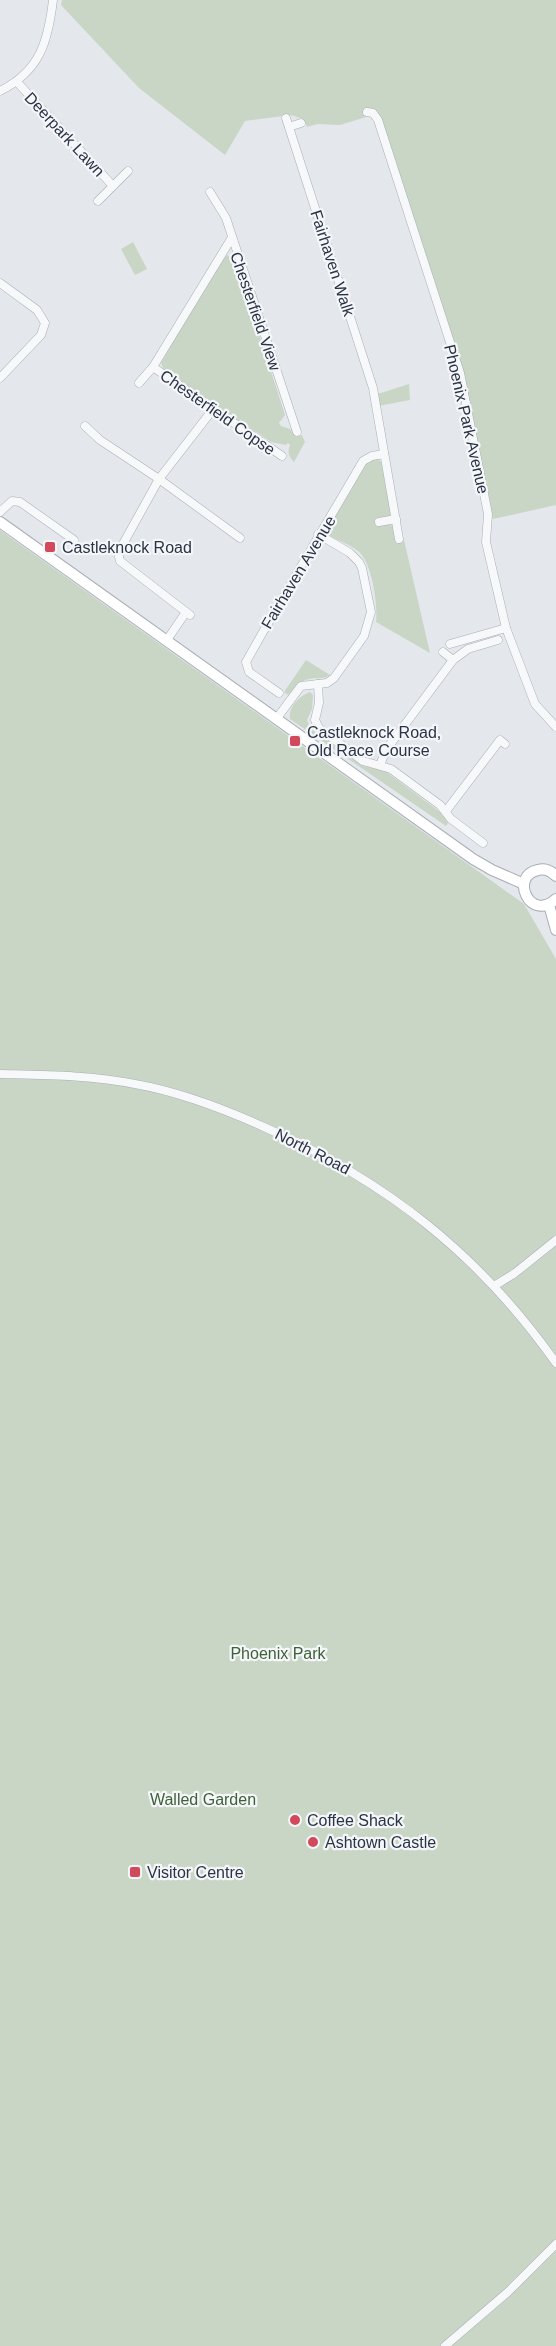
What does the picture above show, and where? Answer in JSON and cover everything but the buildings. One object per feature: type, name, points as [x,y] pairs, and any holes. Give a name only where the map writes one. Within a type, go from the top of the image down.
[{"type":"main road","points":[[0,522],[473,859],[524,884]]},
{"type":"main road","points":[[555,872],[540,869],[526,879],[524,884],[525,896],[533,904],[538,906],[553,902],[556,930]]},
{"type":"street","points":[[0,91],[17,82],[40,57],[50,26],[53,0]]},
{"type":"street","name":"Deerpark Lawn","points":[[17,82],[113,186]]},
{"type":"street","name":"Phoenix Park Avenue","points":[[367,112],[373,113],[378,120],[460,373],[488,514],[486,542],[506,628],[535,704],[556,727]]},
{"type":"street","name":"Fairhaven Walk","points":[[286,118],[373,388],[384,454]]},
{"type":"street","points":[[289,127],[301,123]]},
{"type":"street","name":"Deerpark Lawn","points":[[98,201],[128,171]]},
{"type":"street","name":"Chesterfield View","points":[[210,192],[222,209],[297,432]]},
{"type":"street","points":[[139,383],[153,367],[231,239]]},
{"type":"street","points":[[0,283],[37,310],[45,322],[41,335],[0,378]]},
{"type":"street","name":"Chesterfield Copse","points":[[153,367],[282,456]]},
{"type":"street","points":[[167,640],[188,613],[118,558],[124,540],[159,479],[214,408]]},
{"type":"street","points":[[86,426],[117,452],[159,479],[240,538]]},
{"type":"street","points":[[384,454],[399,539]]},
{"type":"street","name":"Fairhaven Avenue","points":[[279,693],[249,672],[246,662],[318,534],[332,515],[363,461],[372,456],[384,454]]},
{"type":"street","points":[[0,512],[12,501],[20,502],[74,540]]},
{"type":"street","points":[[379,522],[396,519]]},
{"type":"street","points":[[277,718],[301,687],[327,683],[334,678],[364,636],[371,612],[359,562],[350,553],[318,534]]},
{"type":"street","points":[[450,644],[506,628]]},
{"type":"street","points":[[380,765],[386,750],[453,660],[468,649],[498,640]]},
{"type":"street","points":[[443,652],[453,660]]},
{"type":"street","points":[[318,684],[319,703],[315,715],[316,724],[363,760],[391,769],[483,843]]},
{"type":"street","points":[[446,811],[500,740],[505,744]]},
{"type":"street","name":"North Road","points":[[0,1074],[102,1079],[178,1094],[226,1110],[291,1139],[351,1170],[420,1217],[494,1286],[556,1363]]},
{"type":"street","points":[[494,1286],[556,1240]]},
{"type":"street","points":[[445,2346],[556,2244]]},
{"type":"green space","points":[[62,0],[556,0],[556,505],[493,519],[463,372],[381,119],[367,109],[366,117],[340,125],[318,124],[307,127],[303,119],[291,115],[245,121],[225,155],[139,88],[61,5]]},
{"type":"green space","points":[[133,242],[147,269],[135,275],[121,249]]},
{"type":"green space","points":[[227,255],[235,260],[285,415],[279,423],[290,429],[296,437],[302,435],[305,442],[294,462],[289,454],[290,445],[288,443],[286,445],[271,442],[164,370],[161,363],[213,273]]},
{"type":"green space","points":[[409,384],[410,400],[378,406],[378,394]]},
{"type":"green space","points":[[377,458],[382,463],[391,510],[389,524],[394,527],[397,539],[404,540],[430,653],[376,622],[373,584],[363,556],[354,548],[325,532],[366,462]]},
{"type":"green space","name":"Phoenix Park","points":[[0,530],[524,904],[556,959],[556,2346],[0,2346]]},
{"type":"green space","points":[[306,660],[330,675],[303,681],[288,695],[284,692]]},
{"type":"green space","points":[[310,692],[313,695],[312,709],[307,720],[310,728],[363,766],[385,771],[440,812],[448,823],[446,826],[290,719],[295,702]]},
{"type":"place","name":"Castleknock Road","points":[[50,547]]},
{"type":"place","name":"Castleknock Road, Old Race Course","points":[[295,741]]},
{"type":"place","name":"Coffee Shack","points":[[295,1820]]},
{"type":"place","name":"Ashtown Castle","points":[[313,1842]]},
{"type":"place","name":"Visitor Centre","points":[[135,1872]]},
{"type":"park label","name":"Walled Garden","points":[[203,1799]]}]
